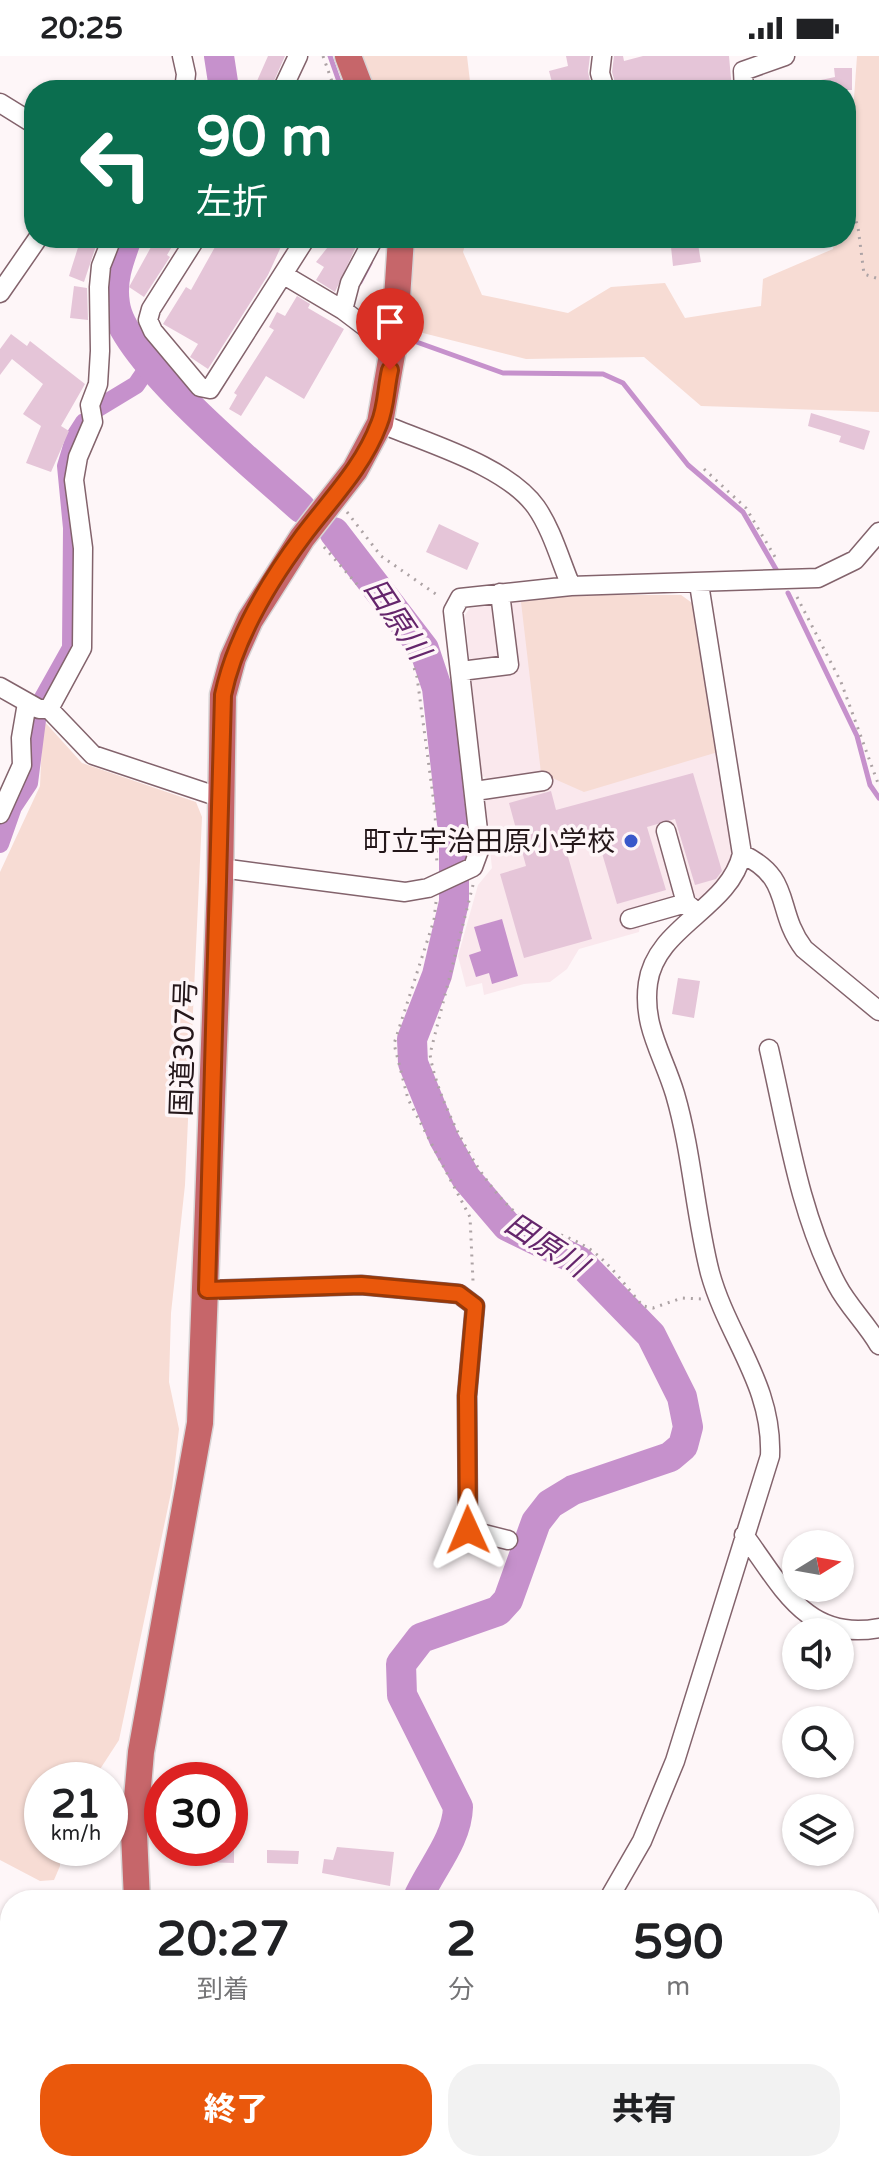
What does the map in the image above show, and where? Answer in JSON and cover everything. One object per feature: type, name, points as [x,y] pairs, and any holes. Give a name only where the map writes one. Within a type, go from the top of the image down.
[{"type":"highway","points":[[348,56],[357,80]]},
{"type":"highway","name":"国道307号","points":[[137,1890],[135,1801],[200,1423],[221,868],[221,712],[233,658],[250,620],[308,530],[355,470],[380,423],[394,343],[400,248]]},
{"type":"street","points":[[182,56],[185,80]]},
{"type":"street","points":[[287,80],[298,56]]},
{"type":"street","points":[[602,56],[602,80]]},
{"type":"street","points":[[743,80],[743,71],[785,56]]},
{"type":"street","points":[[0,103],[24,118]]},
{"type":"street","points":[[0,293],[31,248]]},
{"type":"street","points":[[49,709],[82,648],[83,548],[74,480],[78,457],[93,422],[90,405],[98,384],[100,351],[99,287],[101,266],[108,248]]},
{"type":"street","points":[[190,248],[151,309],[148,320],[153,331],[200,387],[210,389],[300,248]]},
{"type":"street","points":[[343,310],[350,283],[369,248]]},
{"type":"street","points":[[284,275],[343,310],[380,338],[394,343]]},
{"type":"street","points":[[380,423],[496,473],[516,486],[538,509],[571,586]]},
{"type":"street","points":[[221,868],[394,891],[415,891],[467,871],[480,853],[454,607],[466,596],[571,586],[818,578],[840,570],[855,560],[879,532]]},
{"type":"street","points":[[614,1890],[642,1841],[675,1761],[770,1456],[771,1430],[767,1404],[711,1274],[675,1094],[648,1028],[646,1003],[649,978],[665,946],[692,908],[731,883],[742,854],[699,584]]},
{"type":"street","points":[[461,671],[509,665],[500,593]]},
{"type":"street","points":[[0,687],[27,703],[49,709],[93,755],[219,797]]},
{"type":"street","points":[[0,814],[22,765],[21,738],[27,703]]},
{"type":"street","points":[[475,791],[543,781]]},
{"type":"street","points":[[666,831],[692,908]]},
{"type":"street","points":[[742,854],[760,862],[776,878],[794,936],[804,949],[879,1011]]},
{"type":"street","points":[[630,919],[692,908]]},
{"type":"street","points":[[769,1049],[798,1176],[822,1253],[838,1288],[879,1345]]},
{"type":"street","points":[[207,1290],[361,1285],[459,1294],[475,1306],[467,1396],[468,1530],[508,1540]]},
{"type":"street","points":[[744,1535],[789,1595],[811,1617],[831,1629],[842,1631],[879,1628]]},
{"type":"path","points":[[323,56],[331,80]]},
{"type":"path","points":[[856,221],[864,274],[879,279]]},
{"type":"path","points":[[704,469],[746,508],[788,580],[841,682],[879,786]]},
{"type":"path","points":[[335,496],[381,556],[454,607]]},
{"type":"path","points":[[308,530],[372,601],[410,655],[417,677],[441,882],[434,920],[394,1044],[408,1099],[470,1217],[469,1262],[473,1279],[470,1288],[459,1294]]},
{"type":"path","points":[[467,871],[472,890],[430,1054],[433,1075],[477,1165],[501,1200],[520,1216],[591,1250],[643,1306],[653,1308],[682,1298],[721,1301]]},
{"type":"shaded area","points":[[352,56],[467,56],[470,80],[363,80]]},
{"type":"shaded area","points":[[857,56],[879,56],[879,412],[701,406],[644,357],[526,359],[411,330],[410,248],[464,248],[463,252],[482,295],[568,313],[611,287],[665,283],[685,318],[761,306],[763,279],[833,248],[856,248]]},
{"type":"shaded area","points":[[573,595],[681,595],[692,603],[735,849],[733,863],[705,901],[684,912],[640,924],[639,932],[579,949],[567,969],[550,982],[524,984],[484,995],[482,983],[466,987],[458,956],[478,885],[492,868],[485,803],[491,789],[488,779],[481,775],[465,615],[470,608]]},
{"type":"shaded area","points":[[573,595],[681,595],[692,603],[718,752],[584,792],[541,773],[521,602]]},
{"type":"shaded area","points":[[43,720],[82,763],[196,802],[202,817],[185,1185],[171,1313],[169,1382],[179,1429],[172,1488],[119,1740],[105,1762],[24,1762],[24,1866],[60,1866],[54,1880],[40,1881],[0,1860],[0,872],[40,786]]},
{"type":"shaded area","points":[[502,919],[518,976],[492,984],[489,973],[476,977],[469,955],[481,951],[474,927]]},
{"type":"building","points":[[268,56],[285,56],[274,80],[257,80]]},
{"type":"building","points":[[566,56],[590,56],[590,80],[551,80],[549,71],[568,66]]},
{"type":"building","points":[[614,56],[623,56],[624,61],[643,56],[729,56],[731,80],[614,80]]},
{"type":"building","points":[[834,68],[852,68],[852,80],[821,80],[835,77]]},
{"type":"building","points":[[78,248],[95,248],[84,282],[69,276]]},
{"type":"building","points":[[150,248],[171,248],[167,255],[170,257],[144,297],[129,287]]},
{"type":"building","points":[[214,248],[280,248],[268,275],[208,369],[190,357],[198,344],[163,324],[186,287],[191,290]]},
{"type":"building","points":[[327,248],[355,248],[335,292],[316,280],[324,267],[316,262]]},
{"type":"building","points":[[671,248],[699,248],[701,262],[673,266]]},
{"type":"building","points":[[74,286],[87,288],[88,320],[70,318]]},
{"type":"building","points":[[297,296],[310,304],[308,308],[344,329],[304,399],[266,376],[241,416],[229,409],[237,395],[234,393],[274,330],[269,327],[277,312],[285,316]]},
{"type":"building","points":[[11,334],[27,346],[30,341],[85,384],[61,426],[69,431],[51,472],[26,463],[41,426],[23,414],[43,384],[12,359],[0,375],[0,349]]},
{"type":"building","points":[[811,413],[870,431],[864,450],[839,442],[841,436],[808,426]]},
{"type":"building","points":[[439,524],[479,543],[467,570],[426,552]]},
{"type":"building","points":[[693,773],[722,871],[716,879],[695,885],[675,819],[647,827],[666,890],[617,904],[596,833],[564,843],[592,939],[524,958],[500,874],[526,866],[509,803],[551,791],[556,810]]},
{"type":"building","points":[[678,978],[700,981],[694,1018],[672,1014]]},
{"type":"building","points":[[337,1847],[394,1852],[390,1886],[322,1873],[324,1859],[333,1860]]},
{"type":"building","points":[[267,1850],[299,1851],[298,1864],[267,1863]]},
{"type":"waterway","name":"田原川","points":[[219,56],[223,80]]},
{"type":"waterway","points":[[330,56],[338,80]]},
{"type":"waterway","name":"田原川","points":[[124,248],[114,287],[115,304],[123,327],[141,353],[194,412],[301,508]]},
{"type":"waterway","points":[[360,282],[370,263]]},
{"type":"waterway","points":[[411,340],[503,373],[603,374],[623,383],[688,465],[743,512],[777,571]]},
{"type":"waterway","points":[[98,408],[136,385],[151,363]]},
{"type":"waterway","points":[[43,698],[71,648],[72,528],[66,466],[75,436],[84,422]]},
{"type":"waterway","name":"田原川","points":[[334,532],[424,649],[437,688],[454,841],[454,902],[437,975],[412,1039],[413,1063],[444,1139],[466,1178],[507,1226],[579,1261],[651,1335],[682,1397],[688,1427],[683,1446],[670,1457],[573,1490],[550,1504],[536,1522],[508,1600],[498,1611],[421,1638],[401,1664],[402,1695],[458,1807],[453,1832],[421,1890]]},
{"type":"waterway","points":[[788,593],[857,736],[870,785],[879,798]]},
{"type":"waterway","points":[[0,844],[13,807],[29,783],[37,720]]},
{"type":"place","name":"町立宇治田原小学校","points":[[631,841]]},
{"type":"route","points":[[390,370],[380,423],[355,470],[302,538],[250,620],[233,658],[223,695],[219,797],[221,868],[207,1290],[361,1285],[459,1294],[475,1306],[467,1396],[468,1530]]}]
